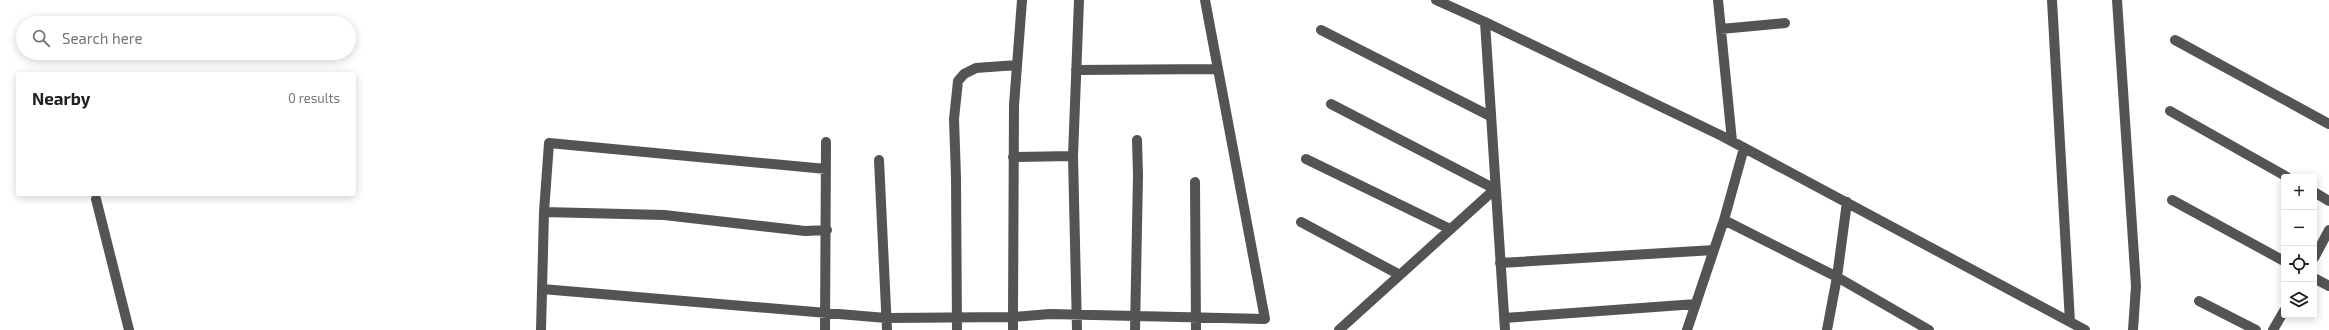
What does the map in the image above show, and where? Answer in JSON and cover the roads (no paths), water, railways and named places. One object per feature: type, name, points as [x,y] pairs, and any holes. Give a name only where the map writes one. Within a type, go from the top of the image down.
[{"type":"street","points":[[1013,330],[1013,157],[1016,65],[1022,0]]},
{"type":"street","points":[[1077,330],[1073,156],[1079,0]]},
{"type":"street","points":[[542,289],[886,318],[956,316],[1013,317],[1050,314],[1076,316],[1265,319],[1205,0]]},
{"type":"street","points":[[1436,0],[1485,22],[1732,141],[2085,330]]},
{"type":"street","points":[[1718,0],[1732,141]]},
{"type":"street","points":[[2052,0],[2070,322]]},
{"type":"street","points":[[2117,0],[2136,286],[2133,330]]},
{"type":"street","points":[[1485,22],[1505,330]]},
{"type":"street","points":[[1721,29],[1785,23]]},
{"type":"street","points":[[1321,30],[1490,116]]},
{"type":"street","points":[[2175,40],[2329,124]]},
{"type":"street","points":[[957,330],[954,119],[958,81],[964,74],[976,68],[1016,65]]},
{"type":"street","points":[[1076,70],[1217,69]]},
{"type":"street","points":[[1332,104],[1495,189]]},
{"type":"street","points":[[2170,111],[2282,174]]},
{"type":"street","points":[[1135,330],[1134,316],[1138,175],[1137,140]]},
{"type":"street","points":[[825,330],[827,230],[826,142]]},
{"type":"street","points":[[541,330],[544,212],[549,143],[826,169]]},
{"type":"street","points":[[1687,330],[1724,220],[1744,148]]},
{"type":"street","points":[[1013,157],[1073,156]]},
{"type":"street","points":[[1306,159],[1450,229]]},
{"type":"street","points":[[879,160],[887,330]]},
{"type":"street","points":[[1195,182],[1196,330]]},
{"type":"street","points":[[1339,330],[1495,189]]},
{"type":"street","points":[[2317,194],[2329,201]]},
{"type":"street","points":[[96,199],[129,330]]},
{"type":"street","points":[[2172,200],[2281,259]]},
{"type":"street","points":[[1826,330],[1837,276],[1847,202]]},
{"type":"street","points":[[544,212],[664,215],[805,231],[827,230]]},
{"type":"street","points":[[1724,220],[1837,276],[1929,330]]},
{"type":"street","points":[[1301,222],[1400,275]]},
{"type":"street","points":[[2317,252],[2329,230]]},
{"type":"street","points":[[1500,263],[1714,250]]},
{"type":"street","points":[[2317,280],[2329,286]]},
{"type":"street","points":[[2199,301],[2256,330]]},
{"type":"street","points":[[1504,318],[1696,304]]},
{"type":"street","points":[[2273,330],[2281,316]]}]
